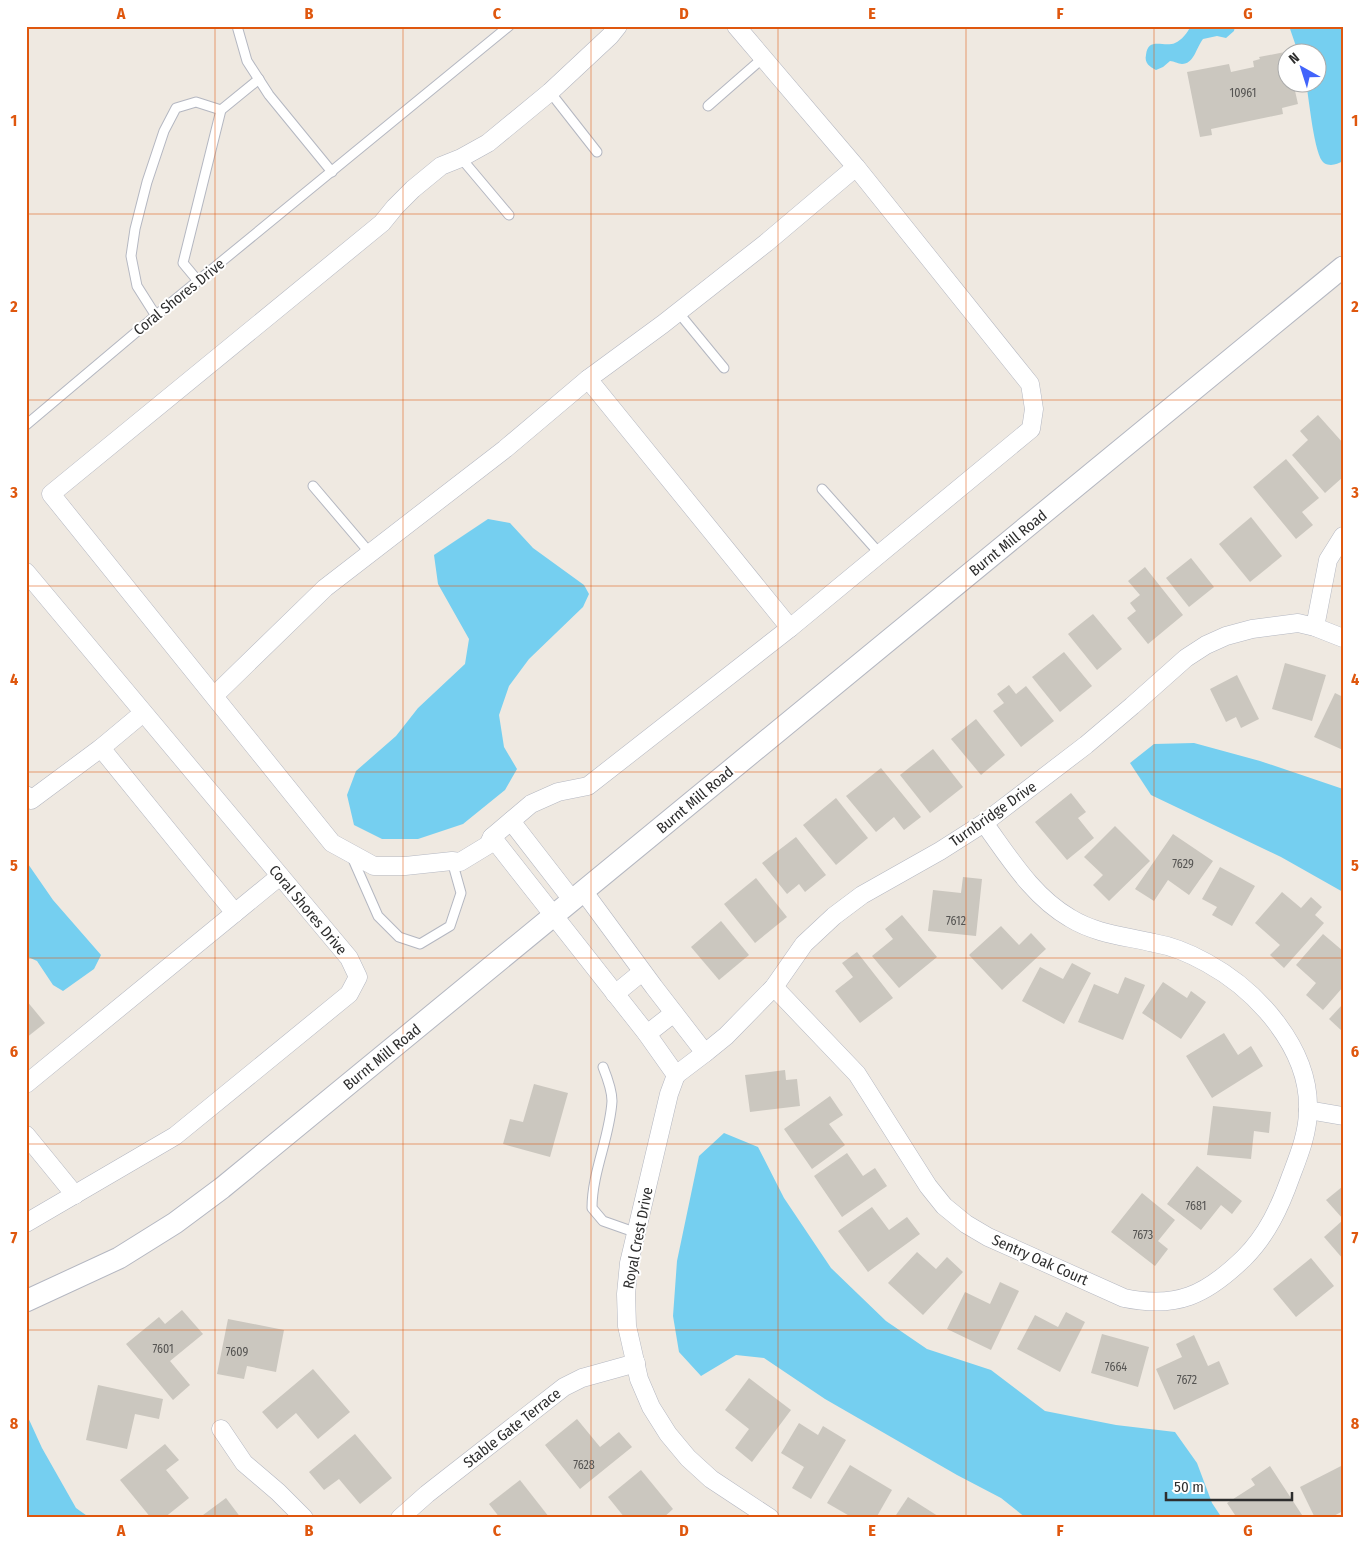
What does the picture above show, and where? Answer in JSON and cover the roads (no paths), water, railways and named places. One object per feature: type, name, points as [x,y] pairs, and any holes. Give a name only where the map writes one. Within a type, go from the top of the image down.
[{"type":"street","points":[[618,26],[610,36],[550,92],[488,143],[461,158],[441,166],[412,189],[382,223],[52,494],[332,843],[374,866],[460,862],[488,845],[492,836],[531,804],[558,792],[588,786],[790,628],[1031,429],[1034,409],[1030,384],[856,167],[736,26]]},
{"type":"street","points":[[215,695],[326,588],[505,449],[588,379],[766,243],[856,167]]},
{"type":"street","name":"Burnt Mill Road","points":[[26,1301],[119,1258],[175,1223],[222,1188],[1343,267]]},
{"type":"street","points":[[588,379],[790,628]]},
{"type":"street","points":[[1315,627],[1328,560],[1343,536]]},
{"type":"street","name":"Coral Shores Drive","points":[[26,572],[349,958],[358,977],[349,994],[175,1136],[26,1223]]},
{"type":"street","name":"Turnbridge Drive","points":[[676,1075],[726,1036],[774,986],[804,944],[834,916],[862,895],[940,851],[984,823],[1086,745],[1186,658],[1226,636],[1252,629],[1298,623],[1315,627],[1343,638]]},
{"type":"street","points":[[26,795],[30,800],[101,748],[143,713]]},
{"type":"street","points":[[101,748],[235,913]]},
{"type":"street","points":[[511,821],[642,972],[705,1053]]},
{"type":"street","name":"Sentry Oak Court","points":[[774,986],[857,1074],[928,1186],[944,1206],[966,1224],[988,1237],[1124,1298],[1145,1302],[1186,1298],[1209,1287],[1232,1270],[1252,1249],[1268,1228],[1282,1203],[1304,1139],[1308,1110],[1306,1087],[1291,1045],[1273,1019],[1254,997],[1231,978],[1206,962],[1180,950],[1090,928],[1049,904],[1030,885],[984,823]]},
{"type":"street","points":[[492,836],[647,1034],[676,1075]]},
{"type":"street","points":[[26,1084],[280,876]]},
{"type":"street","points":[[615,994],[642,972]]},
{"type":"street","points":[[647,1034],[674,1013]]},
{"type":"street","name":"Royal Crest Drive","points":[[676,1075],[630,1263],[626,1294],[627,1326],[639,1379],[651,1407],[668,1434],[688,1458],[711,1479],[770,1518]]},
{"type":"street","points":[[1308,1110],[1343,1116]]},
{"type":"street","points":[[26,1135],[75,1195]]},
{"type":"street","name":"Stable Gate Terrace","points":[[400,1518],[427,1494],[564,1388],[582,1378],[636,1363]]},
{"type":"street","points":[[221,1429],[244,1463],[278,1492],[304,1518]]},
{"type":"lane","points":[[236,26],[246,61],[269,95],[332,172]]},
{"type":"lane","name":"Coral Shores Drive","points":[[26,425],[509,26]]},
{"type":"lane","points":[[708,106],[763,58]]},
{"type":"lane","points":[[198,281],[183,263],[222,110],[259,79]]},
{"type":"lane","points":[[550,92],[597,152]]},
{"type":"lane","points":[[156,316],[137,286],[131,256],[135,229],[147,182],[164,131],[176,108],[196,102],[222,110]]},
{"type":"lane","points":[[461,158],[509,215]]},
{"type":"lane","points":[[678,312],[724,368]]},
{"type":"lane","points":[[313,486],[370,553]]},
{"type":"lane","points":[[822,488],[880,554]]},
{"type":"lane","points":[[351,854],[378,916],[399,937],[420,944],[450,926],[461,892],[452,861]]},
{"type":"lane","points":[[603,1067],[612,1099],[594,1185],[592,1208],[603,1221],[637,1233]]},
{"type":"water","points":[[1191,26],[1235,26],[1234,31],[1226,38],[1217,36],[1203,39],[1192,58],[1186,63],[1180,64],[1170,61],[1156,70],[1148,64],[1146,60],[1147,49],[1150,46],[1153,44],[1175,43],[1184,36]]},
{"type":"water","points":[[1289,26],[1343,26],[1343,161],[1336,164],[1324,163],[1320,158],[1312,126],[1307,92],[1326,92],[1326,42],[1295,42]]},
{"type":"water","points":[[488,519],[510,523],[533,548],[584,585],[589,594],[583,607],[529,659],[509,686],[499,715],[504,747],[517,769],[505,790],[463,824],[418,839],[382,839],[354,825],[347,795],[356,771],[396,736],[418,708],[465,664],[469,639],[438,584],[434,555]]},
{"type":"water","points":[[1194,743],[1260,761],[1343,789],[1343,892],[1281,857],[1151,795],[1130,763],[1154,744]]},
{"type":"water","points":[[26,861],[53,900],[101,955],[94,969],[63,991],[53,985],[37,961],[26,956]]},
{"type":"water","points":[[724,1133],[758,1147],[784,1198],[831,1268],[886,1321],[927,1349],[991,1370],[1045,1411],[1116,1425],[1175,1432],[1197,1463],[1212,1503],[1222,1518],[1026,1518],[1001,1498],[957,1475],[825,1399],[764,1358],[736,1355],[701,1376],[679,1352],[673,1316],[677,1261],[699,1156]]},
{"type":"water","points":[[26,1413],[42,1448],[76,1508],[90,1518],[26,1518]]}]
